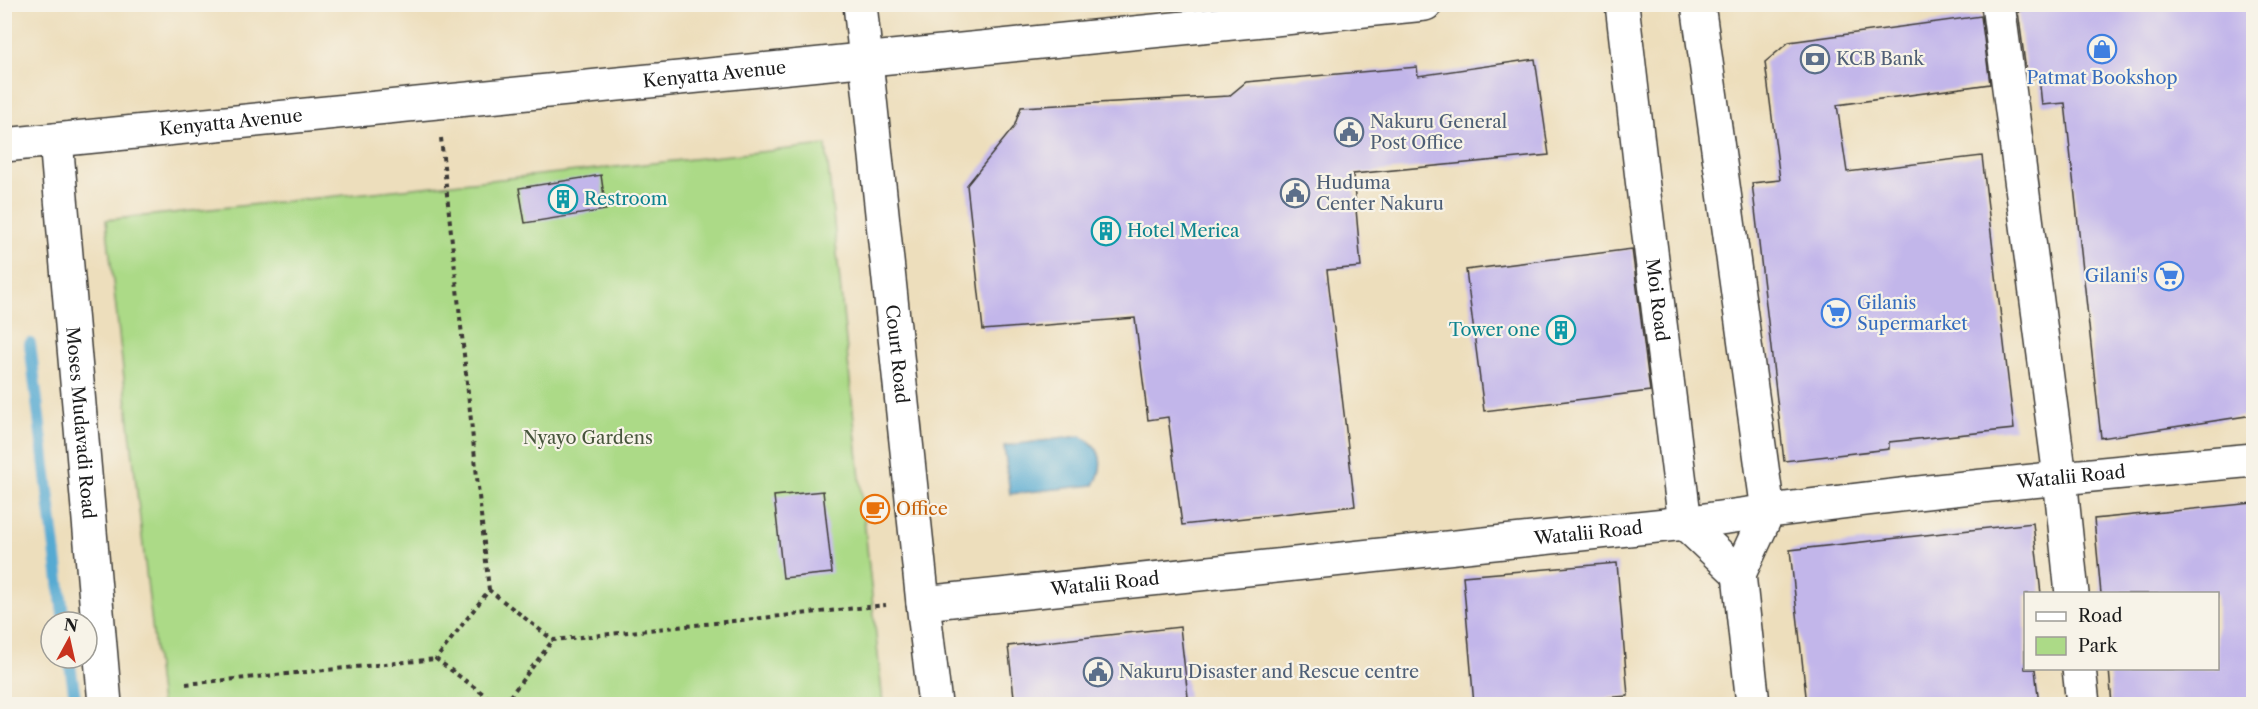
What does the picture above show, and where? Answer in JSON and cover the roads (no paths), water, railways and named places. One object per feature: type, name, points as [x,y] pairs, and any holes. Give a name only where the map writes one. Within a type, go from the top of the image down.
[{"type":"street","name":"Court Road","points":[[860,4],[922,603],[935,705]]},
{"type":"street","name":"Kenyatta Avenue","points":[[4,145],[1425,4]]},
{"type":"street","name":"Moi Road","points":[[1622,4],[1685,523]]},
{"type":"street","points":[[1698,4],[1768,511],[1739,574],[1753,705]]},
{"type":"street","points":[[1998,4],[2060,477],[2072,592]]},
{"type":"street","name":"Moses Mudavadi Road","points":[[56,140],[105,705]]},
{"type":"street","name":"Watalii Road","points":[[922,603],[1685,523],[1768,511],[2060,477],[2253,460]]},
{"type":"street","points":[[1685,523],[1739,574]]},
{"type":"street","points":[[2079,670],[2083,705]]},
{"type":"water","points":[[1080,436],[1093,445],[1100,457],[1100,470],[1094,485],[1010,494],[1004,446]]},
{"type":"waterway","points":[[30,344],[63,610]]},
{"type":"waterway","points":[[71,670],[76,704]]},
{"type":"place","name":"Patmat Bookshop","points":[[2102,49]]},
{"type":"place","name":"KCB Bank","points":[[1815,59]]},
{"type":"place","name":"Nakuru General Post Office","points":[[1349,132]]},
{"type":"place","name":"Huduma Center Nakuru","points":[[1295,193]]},
{"type":"place","name":"Restroom","points":[[563,199]]},
{"type":"place","name":"Hotel Merica","points":[[1106,231]]},
{"type":"place","name":"Gilani's","points":[[2169,276]]},
{"type":"place","name":"Gilanis Supermarket","points":[[1836,313]]},
{"type":"place","name":"Tower one","points":[[1561,330]]},
{"type":"place","name":"Office","points":[[875,509]]},
{"type":"place","name":"Nakuru Disaster and Rescue centre","points":[[1098,672]]},
{"type":"park label","name":"Nyayo Gardens","points":[[588,438]]}]
